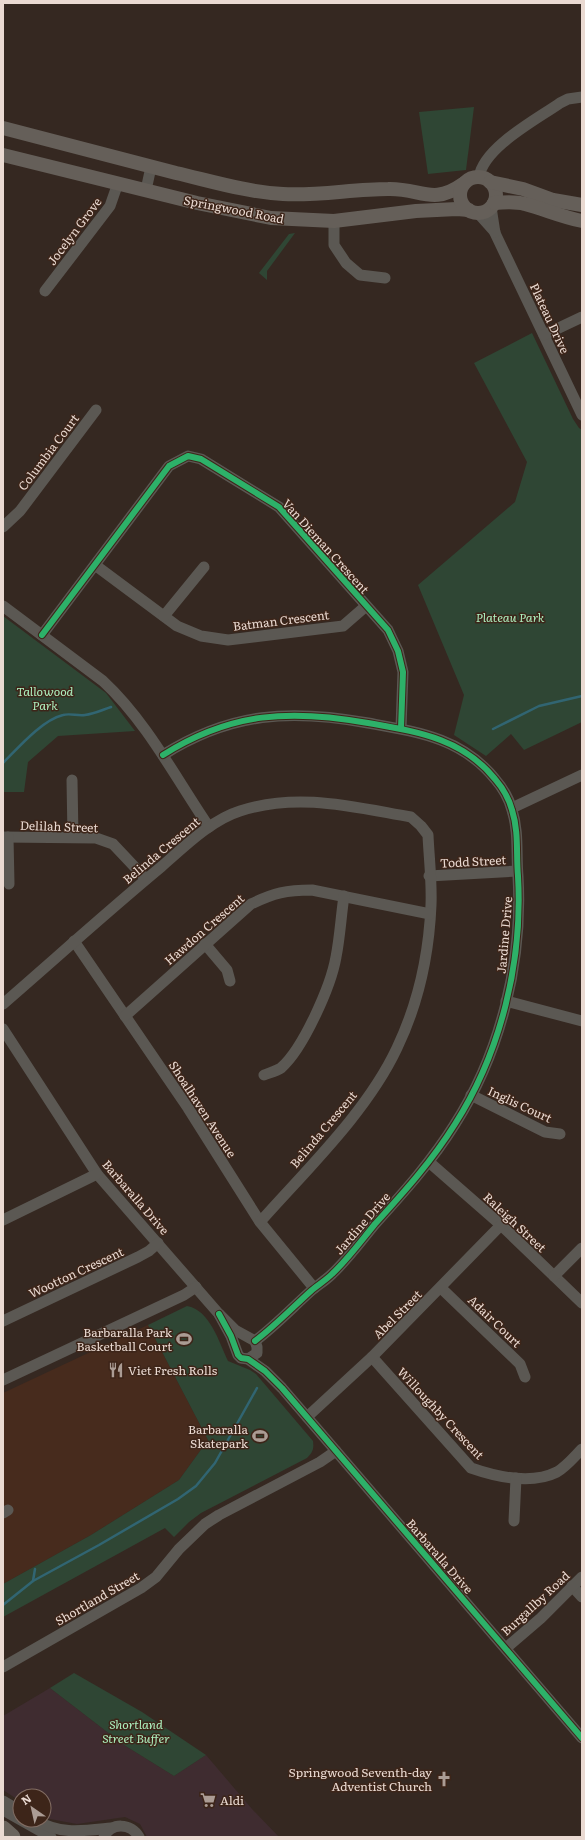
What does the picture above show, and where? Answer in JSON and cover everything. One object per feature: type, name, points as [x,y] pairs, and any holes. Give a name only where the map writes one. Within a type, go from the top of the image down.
[{"type":"highway","points":[[3,1829],[12,1837]]},
{"type":"main road","name":"Springwood Road","points":[[3,128],[229,186],[283,194],[326,194],[387,189],[437,196],[452,192],[463,184]]},
{"type":"main road","name":"Springwood Road","points":[[3,155],[197,203],[271,218],[334,221],[416,211],[457,209],[473,212]]},
{"type":"main road","points":[[484,180],[495,192],[492,205],[487,210],[473,212],[464,207],[460,196],[463,184],[468,180],[484,180],[522,189],[553,200],[582,205]]},
{"type":"main road","points":[[492,205],[511,202],[524,204],[566,218],[582,221]]},
{"type":"street","points":[[484,180],[484,163],[498,146],[560,103],[568,99],[582,97]]},
{"type":"street","points":[[146,190],[151,167]]},
{"type":"street","name":"Jocelyn Grove","points":[[45,291],[110,206],[118,183]]},
{"type":"street","name":"Plateau Drive","points":[[492,205],[496,233],[582,415]]},
{"type":"street","name":"Plateau Drive","points":[[473,212],[496,233]]},
{"type":"street","points":[[334,221],[334,245],[346,262],[360,275],[385,278]]},
{"type":"street","points":[[544,335],[582,317]]},
{"type":"street","name":"Columbia Court","points":[[3,527],[20,511],[96,410]]},
{"type":"street","name":"Van Dieman Crescent","points":[[42,635],[169,466],[188,456],[201,459],[279,507],[388,630],[398,651],[403,672],[401,728]]},
{"type":"street","name":"Batman Crescent","points":[[95,565],[177,626],[201,636],[228,640],[343,626],[366,606]]},
{"type":"street","points":[[164,616],[204,567]]},
{"type":"street","points":[[3,606],[103,681],[116,693],[133,713],[163,755],[209,827]]},
{"type":"street","name":"Jardine Drive","points":[[163,755],[177,746],[205,733],[251,719],[275,715],[326,716],[401,728],[447,742],[474,756],[486,767],[500,784],[512,808],[517,830],[519,911],[513,971],[506,1001],[487,1060],[471,1095],[456,1122],[429,1162],[332,1275],[251,1339]]},
{"type":"street","points":[[512,808],[582,775]]},
{"type":"street","points":[[72,780],[73,837]]},
{"type":"street","name":"Belinda Crescent","points":[[3,1004],[146,879],[209,827],[239,811],[294,802],[329,802],[411,817],[428,835],[430,914],[423,968],[413,1009],[396,1049],[375,1085],[352,1118],[260,1222]]},
{"type":"street","points":[[5,837],[8,884]]},
{"type":"street","name":"Delilah Street","points":[[5,837],[96,838],[113,844],[146,879]]},
{"type":"street","name":"Todd Street","points":[[429,876],[517,871]]},
{"type":"street","name":"Hawdon Crescent","points":[[125,1016],[251,904],[272,894],[294,890],[312,890],[430,914]]},
{"type":"street","points":[[264,1076],[280,1068],[296,1049],[308,1029],[324,996],[336,958],[344,896]]},
{"type":"street","name":"Shoalhaven Avenue","points":[[74,941],[188,1108],[260,1222],[314,1288]]},
{"type":"street","points":[[205,944],[227,970],[230,981]]},
{"type":"street","points":[[506,1001],[582,1021]]},
{"type":"street","name":"Barbaralla Drive","points":[[3,1029],[97,1174],[158,1242],[219,1314],[235,1330],[251,1339]]},
{"type":"street","name":"Inglis Court","points":[[471,1095],[545,1132],[560,1134]]},
{"type":"street","name":"Raleigh Street","points":[[429,1162],[501,1225],[582,1303]]},
{"type":"street","points":[[4,1217],[97,1174]]},
{"type":"street","name":"Abel Street","points":[[307,1417],[372,1357],[501,1225]]},
{"type":"street","name":"Wootton Crescent","points":[[3,1321],[138,1257],[149,1251],[158,1242]]},
{"type":"street","points":[[554,1276],[582,1248]]},
{"type":"street","points":[[3,1380],[184,1296],[196,1286]]},
{"type":"street","name":"Adair Court","points":[[441,1288],[520,1364],[525,1377]]},
{"type":"street","name":"Barbaralla Drive","points":[[219,1314],[238,1355],[252,1356],[282,1388],[582,1738]]},
{"type":"street","points":[[235,1348],[238,1342],[251,1339],[257,1347],[252,1356]]},
{"type":"street","name":"Willoughby Crescent","points":[[372,1357],[471,1468],[488,1474],[516,1478],[540,1478],[558,1472],[582,1449]]},
{"type":"street","name":"Shortland Street","points":[[3,1667],[141,1588],[156,1577],[191,1536],[219,1515],[320,1462],[336,1451]]},
{"type":"street","points":[[514,1521],[516,1478]]},
{"type":"street","name":"Burgallby Road","points":[[506,1648],[541,1618],[582,1577]]},
{"type":"street","points":[[572,1586],[582,1597]]},
{"type":"street","points":[[3,1801],[12,1806]]},
{"type":"street","points":[[3,1810],[51,1837]]},
{"type":"street","points":[[52,1827],[70,1832],[107,1833],[122,1826],[131,1828],[139,1837]]},
{"type":"shaded area","points":[[148,1325],[208,1440],[179,1480],[91,1535],[3,1584],[3,1393]]},
{"type":"shaded area","points":[[50,1688],[124,1745],[174,1776],[206,1755],[252,1809],[279,1837],[147,1837],[140,1824],[125,1817],[77,1824],[52,1819],[52,1788],[12,1788],[12,1796],[3,1790],[3,1716]]},
{"type":"green space","points":[[474,107],[466,170],[428,174],[419,112]]},
{"type":"green space","points":[[295,233],[267,271],[267,280],[259,273],[289,234]]},
{"type":"green space","name":"Plateau Park","points":[[532,333],[573,419],[582,430],[582,722],[524,750],[511,734],[486,756],[454,735],[464,695],[418,585],[515,502],[527,462],[474,363]]},
{"type":"green space","name":"Tallowood Park","points":[[3,616],[106,693],[135,731],[58,736],[28,762],[24,792],[3,792]]},
{"type":"green space","points":[[187,1306],[195,1309],[208,1320],[228,1361],[256,1374],[313,1441],[312,1452],[307,1458],[201,1513],[189,1522],[174,1537],[165,1528],[3,1617],[3,1584],[91,1535],[179,1480],[208,1440],[148,1325]]},
{"type":"green space","name":"Shortland Street Buffer","points":[[74,1673],[142,1712],[206,1755],[174,1776],[124,1745],[50,1688]]},
{"type":"waterway","points":[[493,729],[539,706],[582,696]]},
{"type":"waterway","points":[[3,763],[31,735],[47,722],[66,714],[82,715],[95,713],[111,707]]},
{"type":"waterway","points":[[3,1605],[33,1581],[178,1499],[196,1486],[215,1463],[257,1388]]},
{"type":"waterway","points":[[33,1581],[35,1569]]},
{"type":"cycle path","points":[[42,635],[169,466],[188,456],[201,459],[279,507],[388,630],[398,651],[403,672],[401,728]]},
{"type":"cycle path","points":[[163,755],[188,741],[213,730],[237,722],[262,718],[313,716],[368,723],[404,730],[438,739],[468,754],[482,765],[498,782],[505,793],[511,806],[516,826],[519,908],[517,940],[512,973],[506,1005],[496,1036],[485,1067],[471,1096],[446,1138],[427,1163],[344,1262],[255,1341]]},
{"type":"cycle path","points":[[219,1314],[231,1336],[238,1355],[241,1358],[248,1359],[265,1371],[282,1388],[582,1738]]},
{"type":"place","name":"Barbaralla Park Basketball Court","points":[[184,1339]]},
{"type":"place","name":"Viet Fresh Rolls","points":[[116,1370]]},
{"type":"place","name":"Barbaralla Skatepark","points":[[260,1436]]},
{"type":"place","name":"Springwood Seventh-day Adventist Church","points":[[444,1779]]},
{"type":"place","name":"Aldi","points":[[208,1800]]}]
